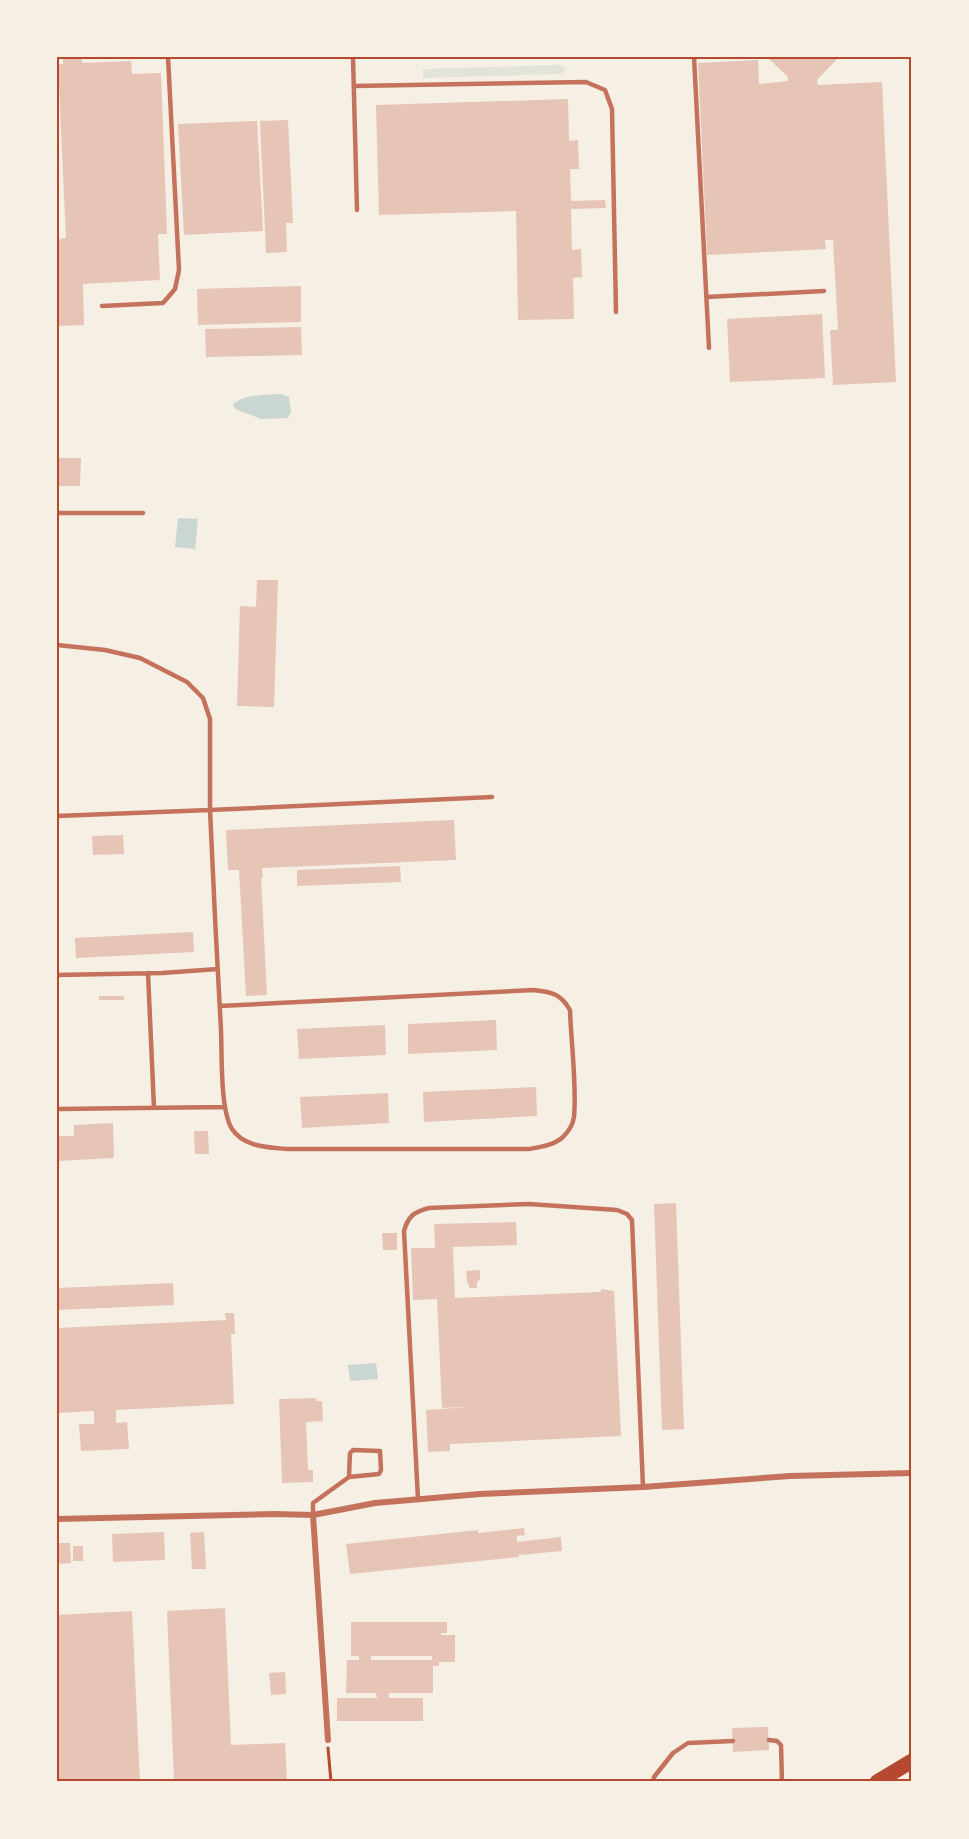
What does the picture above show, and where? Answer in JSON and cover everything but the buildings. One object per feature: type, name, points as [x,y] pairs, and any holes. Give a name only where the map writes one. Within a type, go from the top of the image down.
[{"type":"main road","points":[[877,1782],[912,1761]]},
{"type":"street","points":[[57,1519],[313,1515],[375,1503],[480,1494],[643,1487],[790,1476],[912,1473]]},
{"type":"street","points":[[313,1515],[328,1740]]},
{"type":"lane","points":[[102,306],[163,303],[175,290],[179,270],[168,57]]},
{"type":"lane","points":[[353,57],[357,210]]},
{"type":"lane","points":[[694,57],[710,348]]},
{"type":"lane","points":[[354,86],[586,82],[605,90],[612,109],[616,312]]},
{"type":"lane","points":[[706,297],[824,291]]},
{"type":"lane","points":[[57,513],[143,513]]},
{"type":"lane","points":[[57,645],[105,650],[140,658],[187,682],[203,698],[210,719],[210,810],[225,1107],[234,1132],[252,1144],[264,1147],[529,1149],[549,1145],[562,1138],[571,1128],[573,1118],[570,1010],[557,994],[534,990],[220,1006]]},
{"type":"lane","points":[[57,816],[492,796]]},
{"type":"lane","points":[[57,975],[218,969]]},
{"type":"lane","points":[[148,973],[154,1108]]},
{"type":"lane","points":[[57,1109],[225,1107]]},
{"type":"lane","points":[[418,1500],[404,1232],[408,1218],[417,1211],[429,1208],[529,1204],[617,1210],[627,1214],[632,1220],[643,1487]]},
{"type":"lane","points":[[313,1515],[313,1503],[349,1477],[379,1474],[381,1470],[380,1451],[353,1450],[350,1454],[349,1477]]},
{"type":"lane","points":[[769,1740],[777,1741],[781,1745],[782,1782]]},
{"type":"lane","points":[[653,1782],[654,1777],[681,1746],[687,1743],[733,1741]]},
{"type":"path","points":[[328,1740],[331,1782]]},
{"type":"shaded area","points":[[561,65],[566,69],[561,74],[423,78],[423,69]]},
{"type":"shaded area","points":[[281,394],[289,397],[291,412],[288,418],[261,419],[235,409],[233,404],[250,397]]},
{"type":"shaded area","points":[[178,518],[198,519],[195,549],[175,547]]},
{"type":"shaded area","points":[[376,1363],[378,1379],[350,1381],[348,1365]]}]
